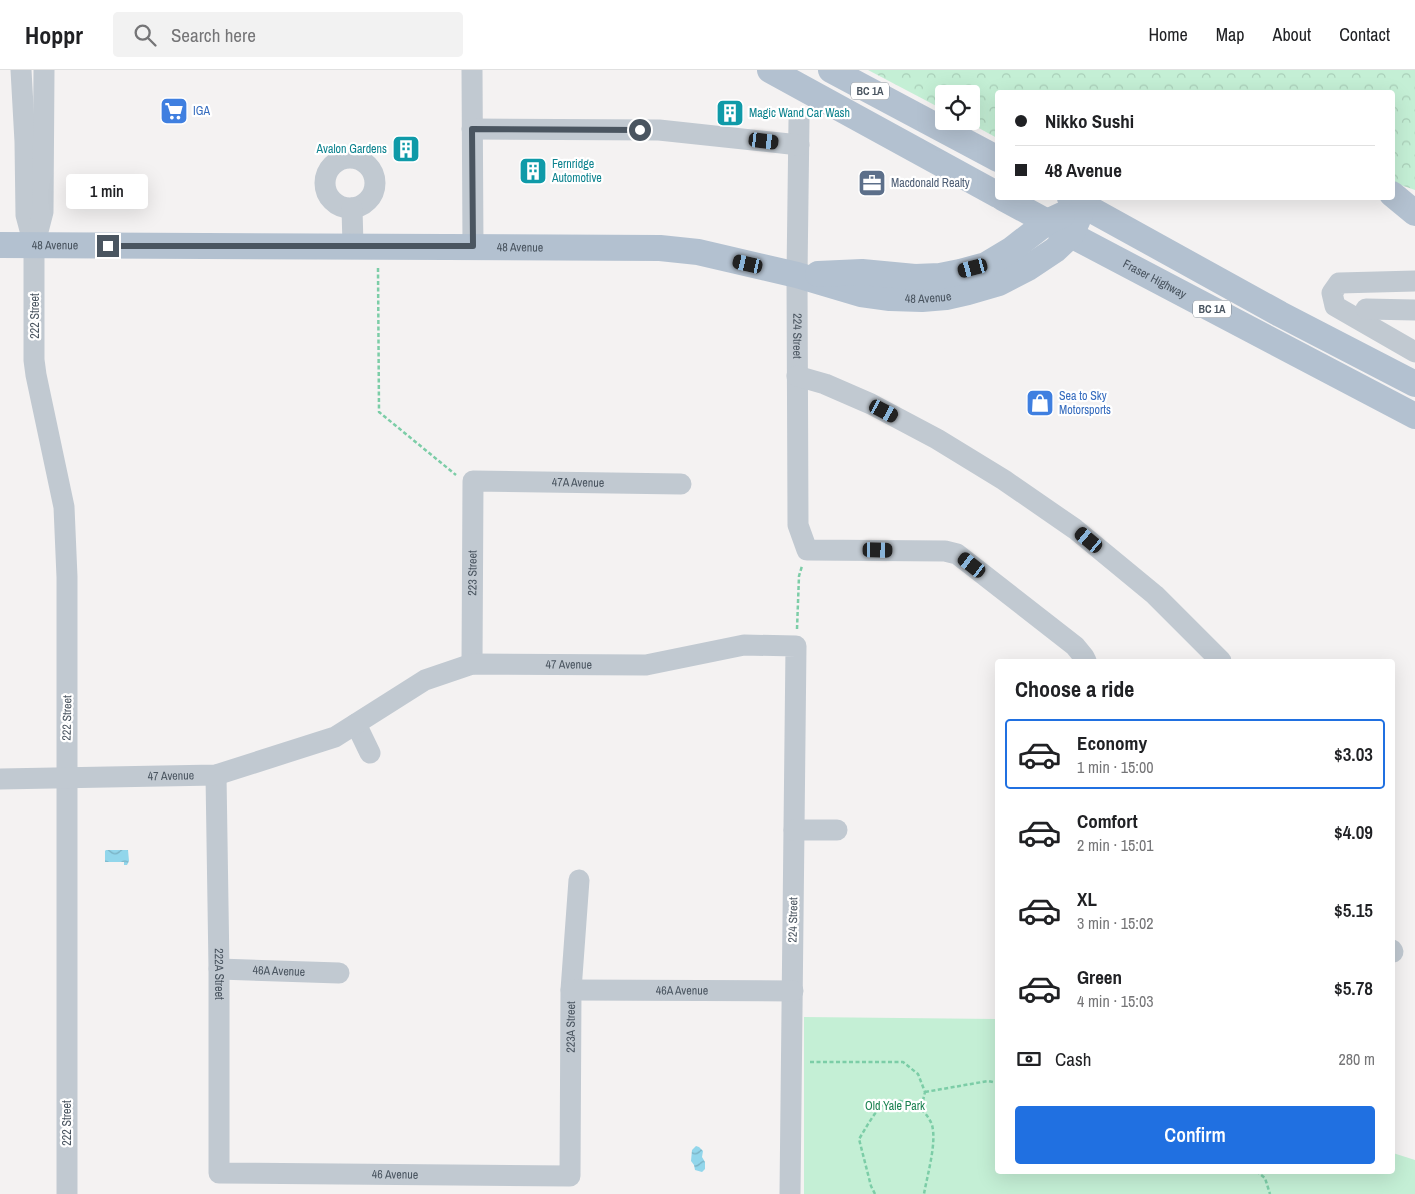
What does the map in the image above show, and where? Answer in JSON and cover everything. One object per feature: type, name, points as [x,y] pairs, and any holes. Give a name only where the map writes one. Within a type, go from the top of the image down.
[{"type":"main road","name":"BC 1A","points":[[770,70],[995,193]]},
{"type":"main road","name":"BC 1A","points":[[831,70],[995,157]]},
{"type":"main road","points":[[1395,196],[1415,212]]},
{"type":"main road","name":"Fraser Highway","points":[[1007,200],[1415,416]]},
{"type":"main road","name":"48 Avenue","points":[[0,245],[667,248],[698,252],[797,275],[861,294],[890,298],[922,299],[946,297],[968,292],[1000,283],[1021,272],[1055,250],[1071,235],[1082,200]]},
{"type":"main road","name":"48 Avenue","points":[[797,275],[862,272],[915,277],[940,276],[960,272],[986,264],[1012,250],[1047,222],[1082,200]]},
{"type":"main road","name":"BC 1A","points":[[1082,200],[1272,310],[1415,384]]},
{"type":"street","name":"222 Street","points":[[21,70],[25,142],[26,215],[34,246],[35,368],[64,508],[68,624],[67,1194]]},
{"type":"street","name":"222 Street","points":[[34,246],[43,212],[44,70]]},
{"type":"street","points":[[472,70],[473,246]]},
{"type":"street","name":"224 Street","points":[[799,120],[797,275],[798,525],[807,550]]},
{"type":"street","points":[[472,129],[659,130],[798,145]]},
{"type":"street","points":[[352,208],[365,246]]},
{"type":"street","points":[[1415,281],[1339,283],[1332,293],[1335,306],[1415,352]]},
{"type":"street","points":[[1366,309],[1415,310]]},
{"type":"street","points":[[797,376],[825,384],[871,404],[937,439],[1004,480],[1075,529],[1155,595],[1219,659]]},
{"type":"street","name":"47A Avenue","points":[[473,481],[681,484]]},
{"type":"street","name":"223 Street","points":[[472,664],[473,481]]},
{"type":"street","points":[[807,550],[945,551],[958,554],[1075,646],[1085,659]]},
{"type":"street","name":"47 Avenue","points":[[0,778],[216,775],[335,737],[425,680],[472,664],[646,665],[744,645],[796,646]]},
{"type":"street","name":"224 Street","points":[[790,1194],[796,646]]},
{"type":"street","points":[[356,724],[370,753]]},
{"type":"street","name":"222A Street","points":[[216,775],[219,969],[219,1173]]},
{"type":"street","points":[[794,830],[837,830]]},
{"type":"street","name":"223A Street","points":[[570,1176],[571,990],[579,880]]},
{"type":"street","name":"46A Avenue","points":[[219,969],[339,973]]},
{"type":"street","name":"46A Avenue","points":[[571,990],[793,991]]},
{"type":"street","name":"46 Avenue","points":[[219,1173],[570,1176]]},
{"type":"path","points":[[365,246],[379,412],[454,474],[473,481]]},
{"type":"path","points":[[796,646],[799,576],[807,550]]},
{"type":"path","points":[[792,1062],[903,1062],[918,1074],[925,1092],[921,1109]]},
{"type":"path","points":[[925,1092],[988,1081],[995,1082]]},
{"type":"path","points":[[875,1194],[871,1186],[859,1139],[882,1105],[890,1101],[899,1101],[921,1109],[928,1116],[932,1126],[933,1142],[924,1194]]},
{"type":"path","points":[[1260,1174],[1265,1178],[1270,1194]]},
{"type":"green space","points":[[868,70],[1415,70],[1415,190],[1395,183],[1395,90],[995,90],[995,137],[980,129],[980,85],[935,85],[935,105]]},
{"type":"green space","name":"Old Yale Park","points":[[804,1017],[995,1019],[995,1174],[1395,1174],[1395,1154],[1415,1160],[1415,1194],[804,1194]]},
{"type":"water","points":[[106,850],[128,850],[129,861],[127,865],[124,865],[124,862],[105,862]]},
{"type":"water","points":[[696,1146],[703,1151],[702,1157],[705,1162],[705,1169],[702,1172],[695,1170],[691,1161],[692,1150]]},
{"type":"place","name":"IGA","points":[[174,111]]},
{"type":"place","name":"Magic Wand Car Wash","points":[[730,113]]},
{"type":"place","name":"Avalon Gardens","points":[[406,149]]},
{"type":"place","name":"Fernridge Automotive","points":[[533,171]]},
{"type":"place","name":"Macdonald Realty","points":[[872,183]]},
{"type":"place","name":"Sea to Sky Motorsports","points":[[1040,403]]},
{"type":"route","points":[[108,246],[473,246],[472,129],[640,130]]}]
